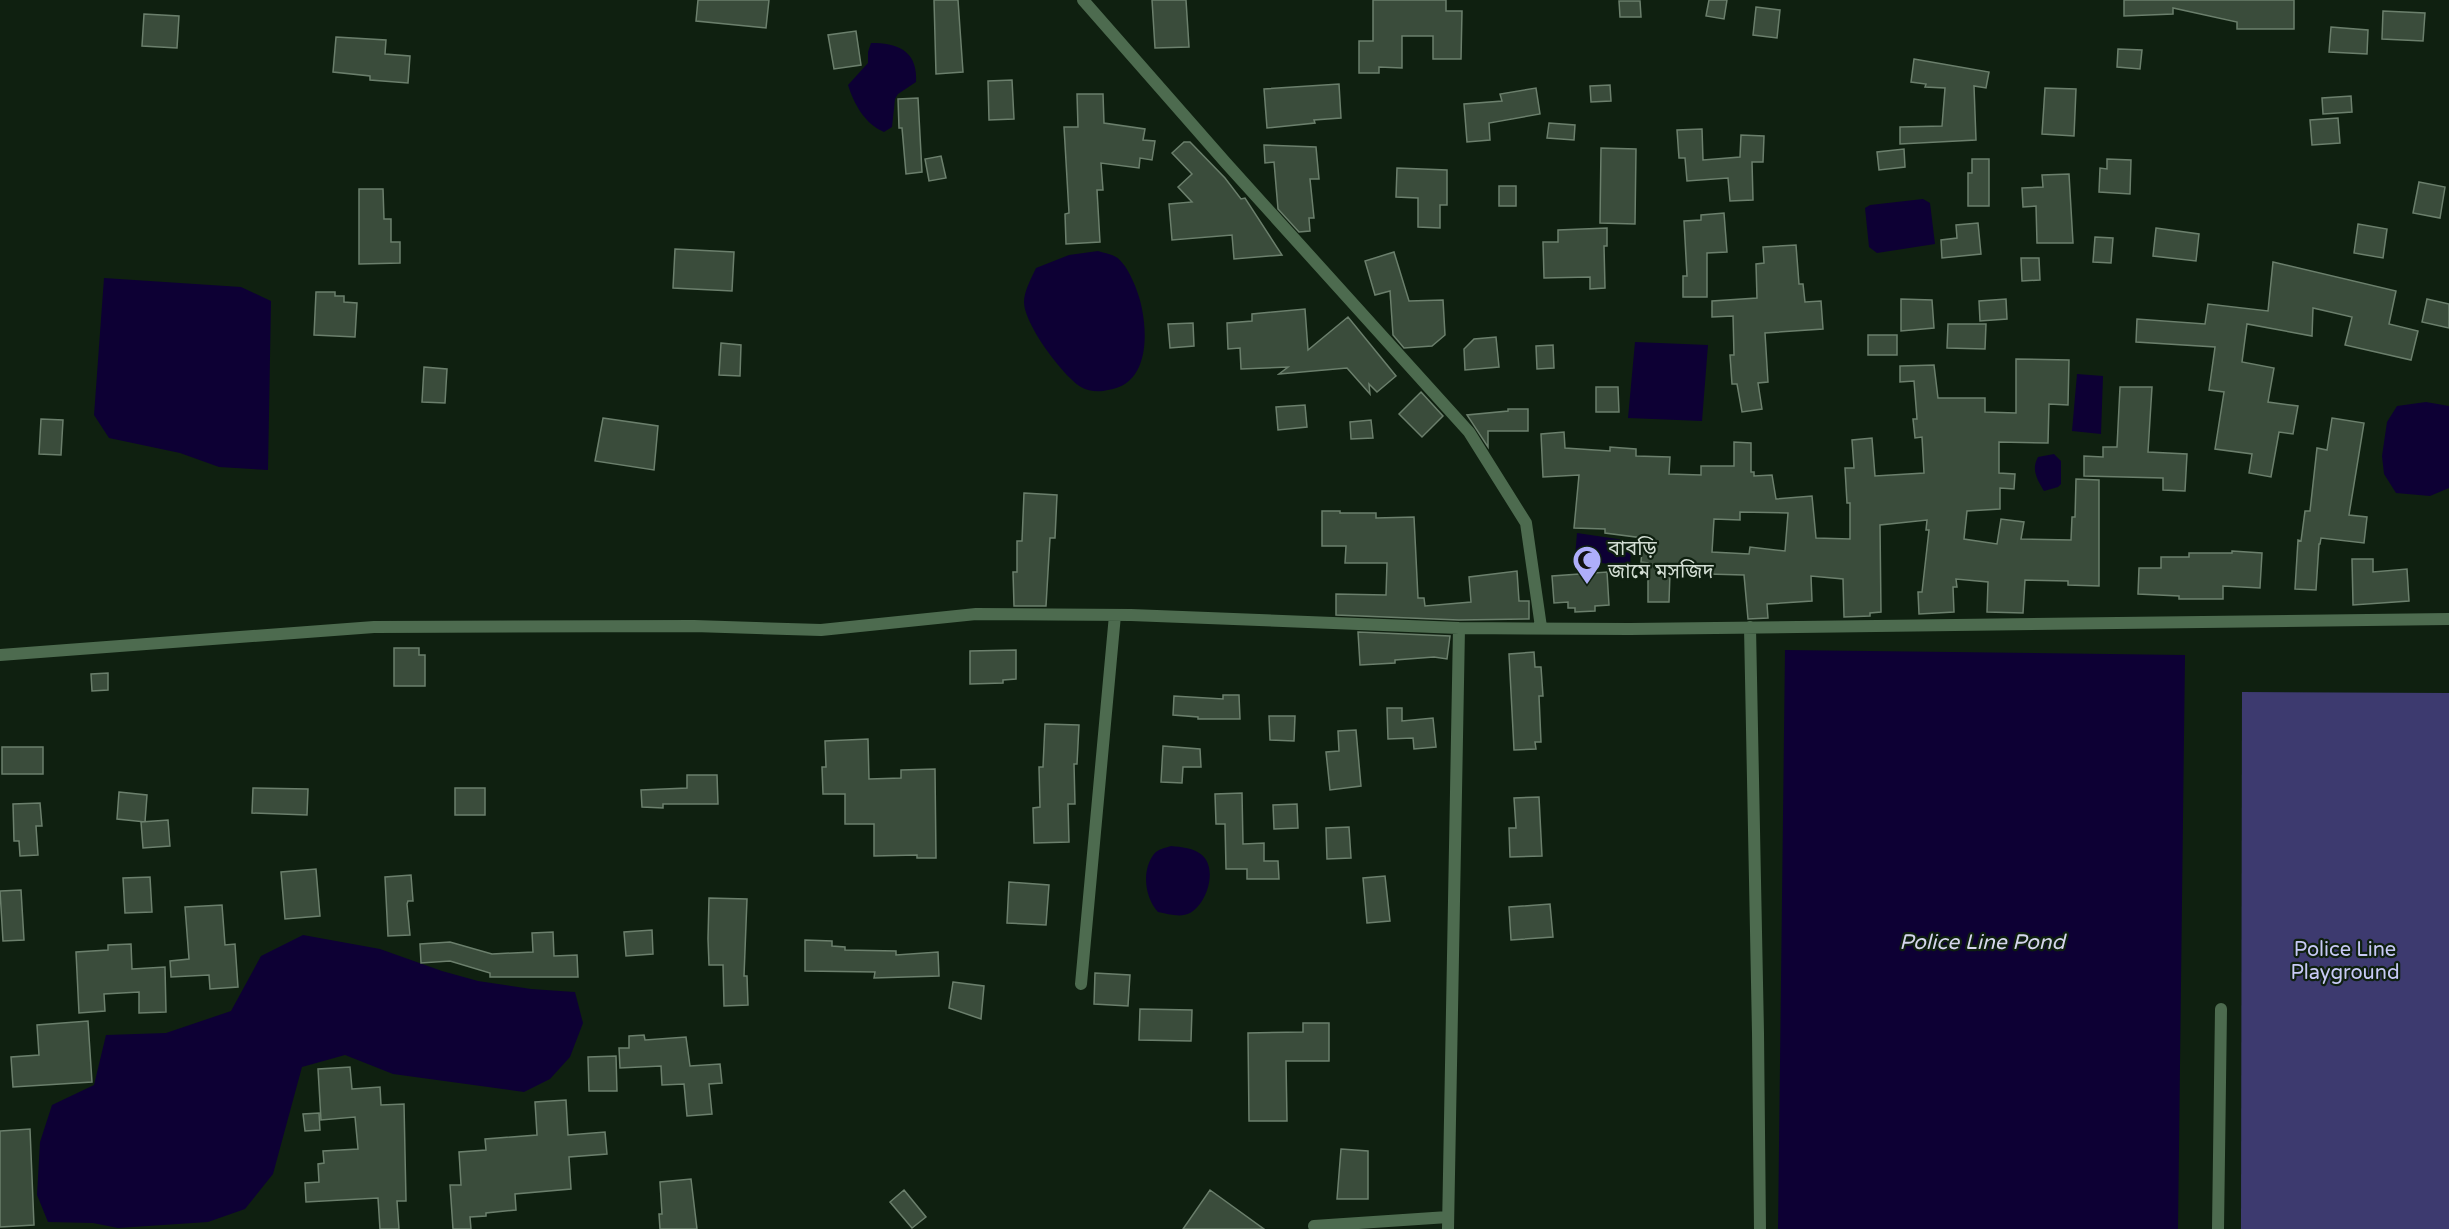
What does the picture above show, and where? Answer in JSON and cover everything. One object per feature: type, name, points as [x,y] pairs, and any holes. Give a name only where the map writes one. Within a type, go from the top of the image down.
[{"type":"street","points":[[1083,0],[1226,163],[1469,432],[1526,524],[1541,627]]},
{"type":"street","points":[[0,655],[374,627],[694,626],[821,630],[976,615],[1115,615],[1459,628],[1630,629],[2449,619]]},
{"type":"street","points":[[1082,984],[1115,615]]},
{"type":"street","points":[[1750,627],[1760,1229]]},
{"type":"street","points":[[1314,1226],[1448,1223],[1459,628]]},
{"type":"street","points":[[2218,1229],[2221,1009]]},
{"type":"green space","name":"Police Line Playground","points":[[2242,692],[2449,693],[2449,1229],[2241,1229]]},
{"type":"water","points":[[871,43],[898,47],[910,56],[916,71],[916,82],[898,94],[895,99],[892,127],[884,132],[871,124],[861,113],[848,85],[868,63]]},
{"type":"water","points":[[1923,199],[1930,203],[1935,244],[1877,253],[1869,247],[1865,208],[1870,205]]},
{"type":"water","points":[[1098,251],[1116,257],[1129,273],[1141,303],[1145,334],[1142,359],[1131,379],[1121,386],[1098,391],[1081,387],[1055,361],[1030,323],[1024,298],[1036,268],[1069,255]]},
{"type":"water","points":[[104,278],[241,287],[271,301],[268,470],[219,467],[180,453],[109,438],[94,415]]},
{"type":"water","points":[[1635,342],[1708,345],[1702,421],[1628,418]]},
{"type":"water","points":[[2077,374],[2103,376],[2101,434],[2072,431]]},
{"type":"water","points":[[2426,402],[2449,406],[2449,488],[2430,496],[2396,493],[2384,474],[2382,456],[2387,422],[2397,406]]},
{"type":"water","points":[[2054,454],[2061,461],[2061,484],[2044,491],[2036,474],[2036,462],[2038,457]]},
{"type":"water","points":[[1577,533],[1631,541],[1630,569],[1575,557]]},
{"type":"water","name":"Police Line Pond","points":[[1785,650],[2185,655],[2178,1229],[1778,1229]]},
{"type":"water","points":[[1171,846],[1187,848],[1199,853],[1207,861],[1209,869],[1208,886],[1201,902],[1190,913],[1183,915],[1158,912],[1150,899],[1146,884],[1147,868],[1154,854]]},
{"type":"water","points":[[303,935],[380,949],[478,981],[531,989],[575,992],[583,1023],[570,1057],[550,1079],[524,1092],[393,1074],[345,1055],[302,1067],[273,1174],[245,1209],[208,1222],[118,1228],[93,1223],[48,1222],[37,1195],[40,1142],[52,1105],[94,1085],[106,1035],[166,1033],[231,1011],[261,956]]},
{"type":"building","points":[[698,0],[769,0],[766,28],[696,21]]},
{"type":"building","points":[[934,0],[958,0],[963,72],[936,74]]},
{"type":"building","points":[[1152,0],[1186,0],[1189,47],[1155,48]]},
{"type":"building","points":[[1373,0],[1446,0],[1446,11],[1462,11],[1461,59],[1433,59],[1433,36],[1402,36],[1402,68],[1379,67],[1379,73],[1359,73],[1359,41],[1373,41]]},
{"type":"building","points":[[1709,0],[1727,0],[1724,19],[1706,16]]},
{"type":"building","points":[[2124,0],[2294,0],[2294,29],[2237,29],[2237,22],[2173,8],[2173,14],[2124,16]]},
{"type":"building","points":[[1619,1],[1640,1],[1641,17],[1620,17]]},
{"type":"building","points":[[1756,7],[1780,10],[1777,38],[1753,35]]},
{"type":"building","points":[[2383,11],[2425,13],[2423,41],[2382,39]]},
{"type":"building","points":[[144,14],[179,16],[177,48],[142,46]]},
{"type":"building","points":[[2331,27],[2368,30],[2367,54],[2329,52]]},
{"type":"building","points":[[856,31],[861,65],[834,69],[828,35]]},
{"type":"building","points":[[336,37],[386,40],[385,54],[410,56],[408,83],[370,80],[370,76],[333,72]]},
{"type":"building","points":[[2118,49],[2142,50],[2140,69],[2117,67]]},
{"type":"building","points":[[1914,59],[1989,72],[1986,88],[1974,86],[1976,140],[1900,144],[1900,127],[1942,126],[1945,88],[1925,87],[1926,84],[1911,82]]},
{"type":"building","points":[[1012,80],[1014,119],[989,120],[988,81]]},
{"type":"building","points":[[1339,84],[1341,118],[1267,128],[1264,89]]},
{"type":"building","points":[[1610,85],[1611,101],[1591,102],[1590,86]]},
{"type":"building","points":[[1536,88],[1540,114],[1489,123],[1490,140],[1467,142],[1464,104],[1502,101],[1500,94]]},
{"type":"building","points":[[2045,88],[2076,89],[2074,136],[2042,134]]},
{"type":"building","points":[[1077,94],[1103,94],[1104,123],[1145,129],[1143,140],[1155,141],[1152,160],[1140,158],[1139,168],[1101,163],[1103,190],[1097,190],[1100,242],[1066,244],[1065,214],[1069,213],[1064,127],[1078,127]]},
{"type":"building","points":[[2351,96],[2352,112],[2323,114],[2322,98]]},
{"type":"building","points":[[918,98],[922,172],[906,174],[902,128],[899,128],[898,99]]},
{"type":"building","points":[[2338,118],[2340,143],[2312,145],[2310,120]]},
{"type":"building","points":[[1549,123],[1575,125],[1574,140],[1547,138]]},
{"type":"building","points":[[1702,129],[1703,160],[1740,157],[1741,135],[1764,136],[1763,162],[1752,162],[1753,200],[1730,201],[1728,178],[1687,181],[1685,158],[1679,158],[1677,130]]},
{"type":"building","points":[[1184,142],[1190,142],[1225,178],[1241,199],[1245,198],[1282,255],[1234,259],[1232,235],[1172,240],[1169,204],[1192,202],[1178,187],[1192,174],[1172,153]]},
{"type":"building","points":[[1264,145],[1316,147],[1319,179],[1310,179],[1314,218],[1309,218],[1310,231],[1299,232],[1278,209],[1274,162],[1265,163]]},
{"type":"building","points":[[1601,148],[1636,149],[1635,224],[1600,223]]},
{"type":"building","points":[[1904,149],[1905,167],[1879,170],[1877,152]]},
{"type":"building","points":[[941,156],[946,178],[929,181],[925,159]]},
{"type":"building","points":[[1972,159],[1989,159],[1989,206],[1968,206],[1968,173],[1972,173]]},
{"type":"building","points":[[2107,159],[2131,160],[2130,194],[2099,192],[2100,168],[2107,169]]},
{"type":"building","points":[[1397,168],[1447,170],[1447,205],[1440,205],[1440,228],[1418,227],[1418,198],[1396,197]]},
{"type":"building","points":[[2069,174],[2073,243],[2037,243],[2036,206],[2023,207],[2022,188],[2043,187],[2042,175]]},
{"type":"building","points":[[2419,182],[2445,187],[2440,218],[2413,213]]},
{"type":"building","points":[[1499,186],[1516,186],[1516,206],[1499,206]]},
{"type":"building","points":[[359,189],[383,189],[384,219],[391,219],[391,242],[400,242],[400,263],[359,264]]},
{"type":"building","points":[[1724,213],[1727,252],[1707,253],[1707,297],[1683,297],[1683,276],[1687,276],[1684,221],[1701,220],[1701,215]]},
{"type":"building","points":[[1978,223],[1981,254],[1942,258],[1941,240],[1957,238],[1956,225]]},
{"type":"building","points":[[2358,224],[2387,229],[2383,258],[2354,253]]},
{"type":"building","points":[[1607,228],[1607,246],[1604,246],[1605,288],[1590,289],[1590,277],[1544,278],[1543,242],[1558,242],[1558,230]]},
{"type":"building","points":[[2156,228],[2199,234],[2196,261],[2153,256]]},
{"type":"building","points":[[2095,237],[2113,238],[2111,263],[2093,262]]},
{"type":"building","points":[[1796,245],[1799,284],[1803,284],[1805,302],[1821,301],[1823,329],[1765,333],[1768,382],[1758,383],[1762,409],[1742,412],[1737,384],[1732,384],[1730,355],[1734,355],[1733,316],[1712,317],[1712,301],[1757,298],[1756,264],[1764,263],[1763,247]]},
{"type":"building","points":[[675,249],[734,252],[732,291],[673,288]]},
{"type":"building","points":[[1394,252],[1409,301],[1443,300],[1445,335],[1432,346],[1404,348],[1393,335],[1390,291],[1375,295],[1365,261]]},
{"type":"building","points":[[2021,258],[2039,258],[2040,280],[2022,281]]},
{"type":"building","points":[[2273,262],[2396,291],[2389,324],[2418,331],[2411,360],[2345,345],[2352,317],[2313,308],[2312,336],[2247,324],[2242,362],[2274,368],[2268,402],[2298,406],[2293,434],[2279,432],[2271,477],[2249,473],[2252,454],[2215,449],[2224,392],[2209,390],[2215,347],[2136,342],[2137,319],[2205,324],[2208,304],[2268,311]]},
{"type":"building","points":[[316,292],[335,292],[335,296],[344,296],[344,302],[357,303],[355,337],[314,335]]},
{"type":"building","points":[[1901,299],[1932,300],[1934,328],[1901,331]]},
{"type":"building","points":[[2006,299],[2007,319],[1980,321],[1979,301]]},
{"type":"building","points":[[2427,299],[2449,304],[2449,328],[2422,322]]},
{"type":"building","points":[[1305,309],[1308,350],[1348,317],[1396,376],[1377,392],[1369,384],[1370,394],[1347,368],[1279,374],[1288,367],[1241,369],[1240,348],[1228,349],[1227,323],[1252,321],[1252,314]]},
{"type":"building","points":[[1193,323],[1194,346],[1170,348],[1168,324]]},
{"type":"building","points":[[1948,324],[1986,324],[1985,349],[1947,348]]},
{"type":"building","points":[[1868,335],[1897,335],[1897,355],[1868,355]]},
{"type":"building","points":[[1496,337],[1499,367],[1465,370],[1464,349],[1474,339]]},
{"type":"building","points":[[721,343],[741,345],[740,376],[719,375]]},
{"type":"building","points":[[1553,345],[1554,368],[1537,369],[1536,346]]},
{"type":"building","points":[[2016,359],[2069,360],[2068,405],[2049,404],[2048,443],[1999,442],[1999,473],[2015,474],[2014,489],[2000,488],[2000,509],[1967,511],[1964,539],[1997,544],[2001,519],[2024,522],[2021,539],[2071,540],[2072,517],[2075,517],[2076,479],[2099,480],[2099,586],[2068,585],[2068,581],[2025,580],[2023,613],[1987,612],[1988,582],[1956,579],[1957,587],[1953,587],[1954,612],[1919,614],[1918,592],[1922,592],[1929,530],[1926,530],[1927,520],[1880,525],[1881,612],[1870,613],[1870,616],[1844,617],[1843,579],[1811,576],[1812,601],[1767,604],[1768,618],[1748,619],[1744,575],[1670,573],[1669,602],[1648,602],[1648,563],[1641,562],[1643,538],[1605,533],[1605,529],[1574,528],[1579,475],[1543,477],[1541,434],[1564,432],[1565,448],[1610,451],[1610,447],[1636,449],[1636,456],[1670,457],[1669,474],[1701,475],[1701,466],[1734,466],[1734,442],[1751,443],[1751,472],[1754,472],[1754,476],[1772,475],[1776,499],[1812,496],[1816,538],[1850,539],[1850,503],[1847,503],[1845,468],[1854,468],[1852,440],[1872,438],[1875,476],[1924,473],[1922,437],[1915,438],[1913,419],[1917,419],[1914,381],[1900,382],[1900,366],[1934,365],[1938,398],[1985,398],[1985,412],[2016,413]],"holes":[[[1740,512],[1788,513],[1785,551],[1750,547],[1749,554],[1712,552],[1714,519],[1740,520]]]},
{"type":"building","points":[[424,367],[447,369],[445,403],[422,402]]},
{"type":"building","points":[[1596,387],[1618,387],[1619,412],[1596,412]]},
{"type":"building","points":[[2120,387],[2152,387],[2148,452],[2187,454],[2185,491],[2163,490],[2163,478],[2084,476],[2084,456],[2103,457],[2103,447],[2117,447]]},
{"type":"building","points":[[1421,392],[1443,416],[1422,437],[1399,414]]},
{"type":"building","points":[[1305,405],[1307,427],[1278,430],[1276,407]]},
{"type":"building","points":[[1508,409],[1528,409],[1528,431],[1488,431],[1488,447],[1467,415],[1508,411]]},
{"type":"building","points":[[603,418],[658,426],[654,470],[595,461]]},
{"type":"building","points":[[2332,418],[2364,423],[2349,515],[2367,517],[2364,543],[2321,538],[2316,590],[2295,589],[2298,540],[2301,541],[2305,511],[2310,511],[2317,448],[2327,450]]},
{"type":"building","points":[[41,419],[63,420],[61,455],[39,454]]},
{"type":"building","points":[[1371,420],[1373,438],[1351,439],[1350,422]]},
{"type":"building","points":[[1024,493],[1057,495],[1055,538],[1050,538],[1046,606],[1014,606],[1013,572],[1017,572],[1017,541],[1022,541]]},
{"type":"building","points":[[1322,511],[1376,513],[1376,518],[1414,517],[1418,598],[1424,598],[1425,606],[1471,602],[1469,577],[1517,571],[1519,601],[1529,601],[1529,619],[1459,620],[1336,615],[1336,594],[1386,595],[1387,563],[1345,563],[1346,546],[1322,546]]},
{"type":"building","points":[[2232,551],[2262,553],[2260,588],[2223,586],[2223,599],[2179,599],[2179,596],[2138,594],[2139,568],[2161,568],[2161,557],[2189,557],[2189,553],[2232,553]]},
{"type":"building","points":[[2352,559],[2373,559],[2373,572],[2407,569],[2409,601],[2353,605]]},
{"type":"building","name":"বাবড়ি জামে মসজিদ","points":[[1607,572],[1609,605],[1595,606],[1595,611],[1575,612],[1575,608],[1568,608],[1568,602],[1554,603],[1552,576]]},
{"type":"building","points":[[1358,632],[1450,636],[1447,659],[1434,657],[1360,665]]},
{"type":"building","points":[[394,648],[419,648],[419,655],[425,655],[425,686],[394,686]]},
{"type":"building","points":[[1016,650],[1016,679],[1003,680],[1003,683],[970,684],[970,651]]},
{"type":"building","points":[[1534,652],[1535,667],[1541,667],[1543,696],[1539,696],[1541,742],[1535,742],[1536,749],[1514,750],[1509,654]]},
{"type":"building","points":[[108,673],[108,690],[92,691],[91,674]]},
{"type":"building","points":[[1223,695],[1239,695],[1240,719],[1198,719],[1198,717],[1173,715],[1174,696],[1223,699]]},
{"type":"building","points":[[1387,708],[1402,708],[1402,721],[1433,718],[1436,747],[1414,749],[1413,738],[1388,739]]},
{"type":"building","points":[[1269,716],[1295,716],[1294,741],[1270,740]]},
{"type":"building","points":[[1045,724],[1079,725],[1077,764],[1074,764],[1075,804],[1068,804],[1069,842],[1034,843],[1033,808],[1040,807],[1039,767],[1043,767]]},
{"type":"building","points":[[1356,730],[1361,786],[1330,790],[1326,752],[1339,751],[1338,731]]},
{"type":"building","points":[[868,739],[869,779],[901,778],[901,770],[935,769],[936,858],[917,858],[917,855],[874,856],[874,824],[845,824],[845,794],[823,794],[822,767],[826,767],[825,741]]},
{"type":"building","points":[[1163,746],[1200,749],[1201,767],[1183,767],[1182,783],[1161,782]]},
{"type":"building","points":[[2,747],[43,747],[43,774],[2,774]]},
{"type":"building","points":[[687,775],[717,775],[718,804],[663,804],[663,808],[642,807],[641,790],[687,788]]},
{"type":"building","points":[[253,788],[308,789],[307,815],[252,813]]},
{"type":"building","points":[[455,788],[485,788],[485,815],[455,815]]},
{"type":"building","points":[[119,792],[147,795],[145,822],[117,819]]},
{"type":"building","points":[[1242,793],[1243,844],[1264,843],[1264,861],[1278,861],[1279,879],[1247,879],[1247,869],[1226,869],[1225,824],[1216,824],[1215,794]]},
{"type":"building","points":[[1539,797],[1542,856],[1510,857],[1509,828],[1516,828],[1514,798]]},
{"type":"building","points":[[40,803],[42,826],[36,826],[38,855],[20,856],[19,841],[14,841],[13,804]]},
{"type":"building","points":[[1297,804],[1298,828],[1274,829],[1273,805]]},
{"type":"building","points":[[168,820],[170,846],[143,848],[141,822]]},
{"type":"building","points":[[1349,827],[1351,858],[1327,859],[1326,828]]},
{"type":"building","points":[[316,869],[320,916],[285,919],[281,872]]},
{"type":"building","points":[[411,875],[413,901],[408,901],[407,904],[410,935],[388,936],[385,877]]},
{"type":"building","points":[[1385,876],[1390,921],[1367,923],[1363,878]]},
{"type":"building","points":[[150,877],[152,912],[125,913],[123,878]]},
{"type":"building","points":[[1009,882],[1049,885],[1046,925],[1007,923]]},
{"type":"building","points":[[21,890],[24,940],[3,941],[0,891]]},
{"type":"building","points":[[709,898],[747,899],[744,976],[747,976],[748,1005],[724,1006],[723,965],[709,965]]},
{"type":"building","points":[[1550,904],[1553,937],[1511,940],[1509,907]]},
{"type":"building","points":[[222,905],[225,945],[235,944],[238,987],[210,989],[209,975],[171,977],[170,961],[189,959],[185,907]]},
{"type":"building","points":[[652,930],[653,954],[626,956],[624,932]]},
{"type":"building","points":[[553,932],[554,956],[577,955],[578,977],[490,977],[490,973],[450,961],[421,963],[420,944],[450,942],[492,954],[533,952],[532,933]]},
{"type":"building","points":[[805,940],[832,941],[832,946],[845,947],[845,950],[896,951],[896,955],[938,952],[939,976],[874,978],[875,972],[805,971]]},
{"type":"building","points":[[131,944],[132,969],[165,967],[166,1012],[139,1013],[139,992],[104,994],[105,1011],[79,1013],[76,952],[108,950],[108,945]]},
{"type":"building","points":[[1095,973],[1130,975],[1128,1006],[1094,1004]]},
{"type":"building","points":[[953,982],[984,986],[981,1019],[949,1008]]},
{"type":"building","points":[[1140,1009],[1192,1010],[1191,1041],[1139,1040]]},
{"type":"building","points":[[88,1021],[92,1082],[13,1087],[11,1057],[39,1055],[37,1025]]},
{"type":"building","points":[[1303,1023],[1329,1023],[1329,1061],[1286,1061],[1287,1121],[1249,1121],[1248,1033],[1303,1032]]},
{"type":"building","points":[[644,1035],[645,1040],[686,1037],[690,1066],[720,1064],[722,1083],[709,1084],[712,1114],[687,1116],[684,1084],[662,1085],[661,1066],[620,1068],[619,1048],[629,1048],[629,1036]]},
{"type":"building","points":[[616,1056],[617,1091],[589,1091],[588,1057]]},
{"type":"building","points":[[350,1067],[352,1089],[380,1087],[381,1105],[404,1104],[406,1201],[397,1201],[399,1229],[380,1229],[378,1198],[306,1202],[305,1183],[319,1182],[318,1164],[324,1163],[323,1151],[358,1149],[355,1117],[321,1120],[318,1069]]},
{"type":"building","points":[[566,1100],[568,1135],[605,1132],[607,1154],[569,1157],[571,1189],[515,1194],[516,1210],[470,1217],[471,1229],[453,1229],[450,1185],[461,1185],[459,1152],[486,1150],[485,1139],[537,1135],[535,1102]]},
{"type":"building","points":[[319,1113],[320,1130],[305,1131],[303,1114]]},
{"type":"building","points":[[30,1129],[34,1225],[0,1227],[0,1131]]},
{"type":"building","points":[[1341,1149],[1368,1151],[1368,1199],[1337,1199]]},
{"type":"building","points":[[691,1179],[697,1229],[660,1229],[659,1214],[662,1214],[660,1182]]},
{"type":"building","points":[[904,1190],[926,1217],[912,1228],[890,1202]]},
{"type":"building","points":[[1210,1190],[1264,1229],[1183,1229]]},
{"type":"place","name":"বাবড়ি জামে মসজিদ","points":[[1587,586]]}]
